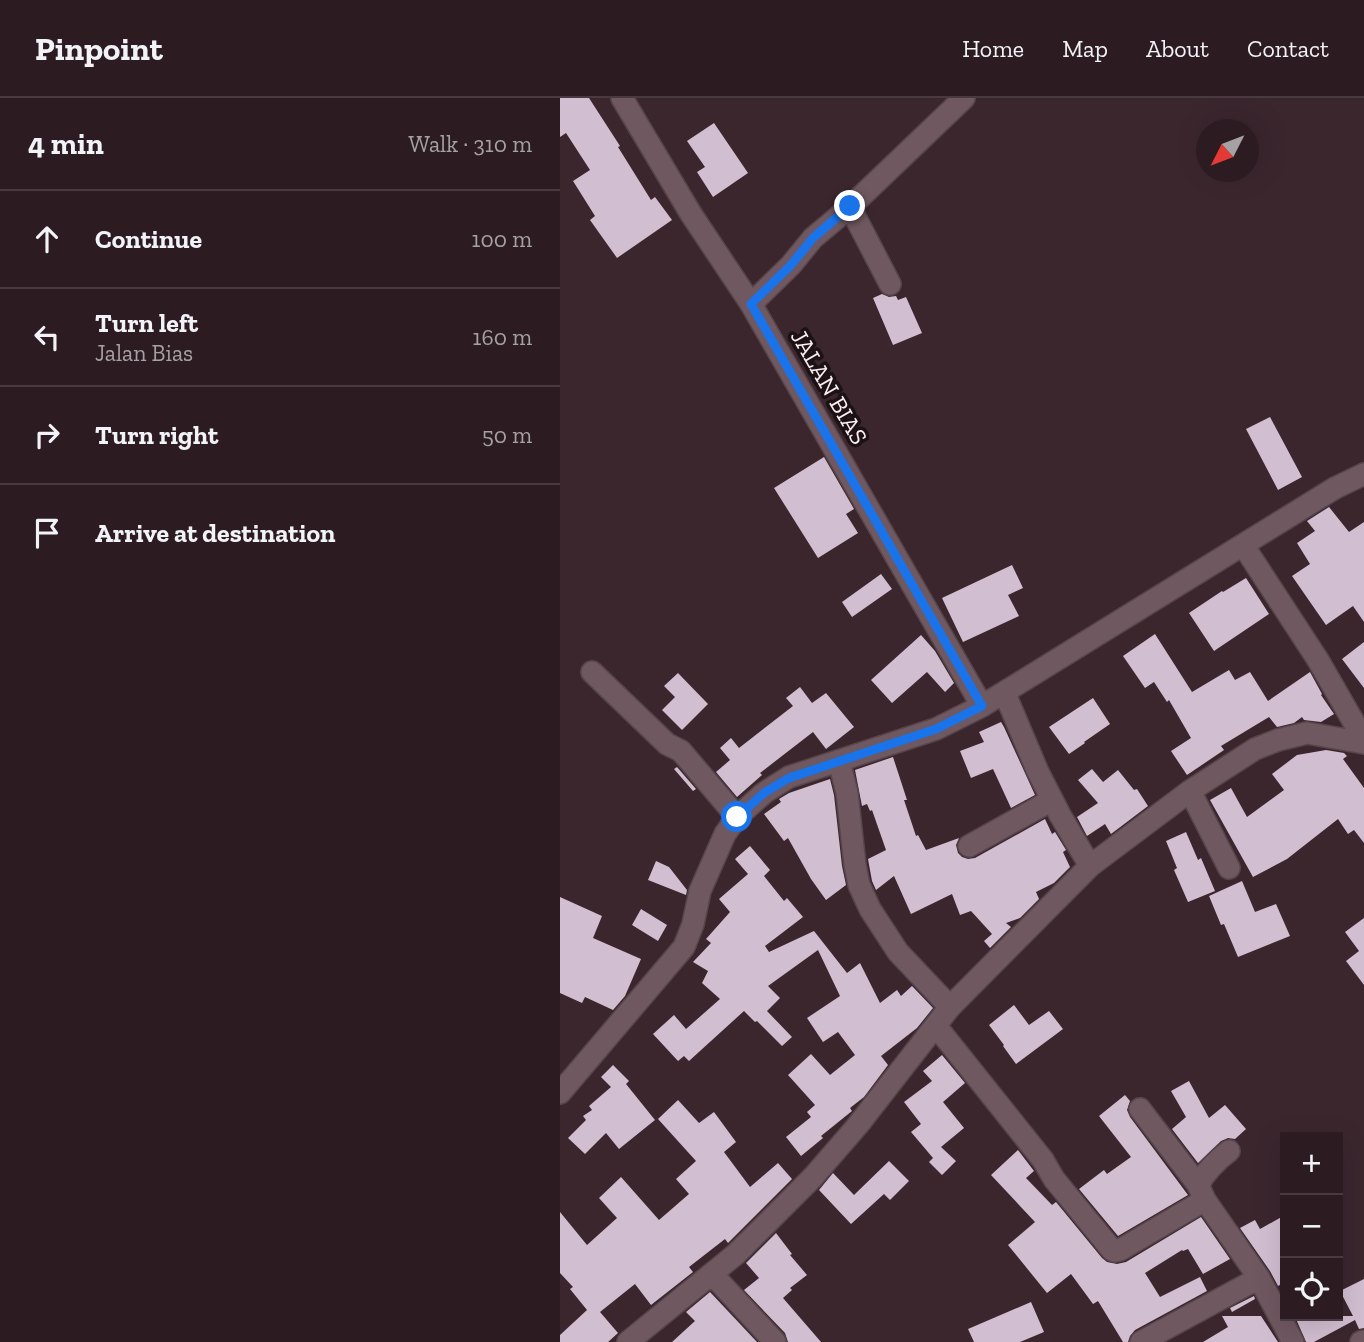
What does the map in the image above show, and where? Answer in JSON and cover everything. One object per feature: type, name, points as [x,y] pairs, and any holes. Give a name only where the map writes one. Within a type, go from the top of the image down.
[{"type":"street","name":"JALAN BIAS","points":[[622,98],[691,214],[751,304],[982,706]]},
{"type":"street","points":[[751,304],[791,265],[813,238],[964,98]]},
{"type":"street","points":[[850,206],[890,284]]},
{"type":"street","points":[[560,1093],[684,947],[693,924],[700,891],[725,834],[737,817],[764,793],[789,778],[936,729],[982,706],[1335,488],[1364,474]]},
{"type":"street","points":[[1243,545],[1318,660],[1364,741]]},
{"type":"street","points":[[592,672],[667,744],[681,751],[737,817]]},
{"type":"street","points":[[1004,694],[1038,772],[1090,866]]},
{"type":"street","points":[[637,1340],[736,1254],[813,1177],[859,1125],[950,1007],[1090,866],[1190,791],[1255,749],[1307,733],[1364,741]]},
{"type":"street","points":[[839,761],[847,793],[859,885],[870,909],[898,952],[950,1007]]},
{"type":"street","points":[[1190,791],[1229,868]]},
{"type":"street","points":[[969,846],[1052,800]]},
{"type":"street","points":[[936,1026],[1112,1250],[1120,1250],[1201,1193],[1216,1161],[1229,1151]]},
{"type":"street","points":[[1140,1109],[1259,1278],[1293,1342]]},
{"type":"street","points":[[712,1274],[775,1342]]},
{"type":"street","points":[[1141,1342],[1259,1278]]},
{"type":"building","points":[[560,98],[589,98],[651,200],[655,197],[672,220],[617,258],[590,220],[595,216],[573,181],[590,170],[566,133],[560,137]]},
{"type":"building","points":[[714,123],[748,173],[713,197],[697,172],[705,167],[687,141]]},
{"type":"building","points":[[882,294],[896,296],[898,300],[906,297],[922,333],[893,345],[873,298]]},
{"type":"building","points":[[1270,417],[1302,477],[1278,490],[1246,429]]},
{"type":"building","points":[[824,457],[854,509],[846,514],[858,533],[818,558],[774,488]]},
{"type":"building","points":[[1329,507],[1349,532],[1364,522],[1364,622],[1353,606],[1326,625],[1292,576],[1310,564],[1297,543],[1315,531],[1307,521]]},
{"type":"building","points":[[1012,565],[1023,588],[1008,595],[1019,616],[963,642],[942,598]]},
{"type":"building","points":[[881,574],[892,589],[852,617],[842,602]]},
{"type":"building","points":[[1246,578],[1269,614],[1214,651],[1189,613]]},
{"type":"building","points":[[1155,634],[1192,692],[1229,670],[1235,680],[1250,672],[1268,701],[1310,672],[1334,714],[1321,722],[1304,720],[1302,717],[1294,723],[1277,727],[1269,717],[1221,746],[1224,750],[1187,775],[1171,751],[1191,738],[1169,700],[1167,702],[1154,682],[1145,688],[1123,656]]},
{"type":"building","points":[[921,635],[935,651],[954,683],[945,692],[927,672],[892,703],[871,680]]},
{"type":"building","points":[[1364,642],[1364,688],[1342,659]]},
{"type":"building","points":[[678,673],[708,704],[682,730],[662,710],[675,697],[664,686]]},
{"type":"building","points":[[800,687],[812,703],[826,693],[854,727],[826,749],[813,732],[760,773],[762,775],[737,797],[716,772],[730,760],[720,748],[731,738],[739,748],[793,706],[786,698]]},
{"type":"building","points":[[1093,698],[1110,724],[1069,754],[1049,727]]},
{"type":"building","points":[[1001,722],[1035,795],[1011,808],[993,769],[971,778],[960,751],[984,742],[979,732]]},
{"type":"building","points":[[1326,750],[1347,756],[1343,759],[1364,788],[1364,843],[1354,830],[1348,834],[1338,819],[1287,859],[1253,877],[1210,800],[1231,788],[1247,817],[1284,790],[1272,774],[1297,755]]},
{"type":"building","points":[[893,757],[916,836],[918,835],[926,850],[959,838],[956,845],[958,853],[968,859],[975,858],[1045,819],[1052,834],[1055,832],[1066,850],[1063,852],[1070,867],[1054,883],[1036,892],[1039,899],[1020,918],[1006,923],[1011,927],[990,948],[984,941],[992,934],[971,911],[960,915],[952,894],[911,914],[894,876],[876,890],[868,859],[886,850],[872,810],[870,811],[867,804],[862,806],[855,770]]},
{"type":"building","points":[[677,767],[696,789],[693,791],[674,769]]},
{"type":"building","points":[[1092,769],[1103,782],[1118,770],[1134,790],[1137,789],[1148,806],[1111,834],[1105,824],[1087,836],[1077,817],[1098,803],[1078,780]]},
{"type":"building","points":[[830,779],[846,885],[826,900],[788,838],[784,841],[764,814],[789,793]]},
{"type":"building","points":[[1186,832],[1215,891],[1188,902],[1174,870],[1177,868],[1166,841]]},
{"type":"building","points":[[750,846],[770,870],[764,876],[784,901],[787,898],[803,917],[765,946],[769,952],[814,931],[847,973],[860,963],[880,1003],[897,990],[901,996],[912,986],[933,1008],[917,1028],[881,1056],[888,1065],[864,1097],[850,1108],[852,1111],[801,1156],[786,1137],[811,1117],[807,1112],[815,1105],[788,1075],[811,1054],[830,1075],[855,1055],[838,1032],[823,1042],[807,1018],[840,996],[818,950],[768,986],[780,998],[767,1011],[792,1037],[782,1046],[744,1011],[689,1061],[684,1056],[678,1061],[653,1034],[674,1015],[686,1029],[720,999],[702,983],[708,971],[693,962],[711,943],[706,939],[730,912],[719,899],[748,874],[735,859]]},
{"type":"building","points":[[656,861],[669,867],[687,890],[686,895],[648,880]]},
{"type":"building","points":[[1242,881],[1255,912],[1276,904],[1290,936],[1238,957],[1209,896]]},
{"type":"building","points":[[560,897],[602,916],[593,938],[641,959],[625,996],[613,1010],[585,997],[582,1003],[560,993]]},
{"type":"building","points":[[641,909],[667,925],[658,941],[632,925]]},
{"type":"building","points":[[1364,918],[1364,985],[1346,961],[1359,951],[1345,932]]},
{"type":"building","points":[[1014,1005],[1029,1025],[1049,1011],[1063,1029],[1016,1064],[989,1025]]},
{"type":"building","points":[[942,1055],[965,1083],[943,1102],[964,1128],[941,1147],[956,1161],[942,1175],[929,1162],[933,1158],[911,1132],[921,1124],[904,1102],[932,1081],[923,1071]]},
{"type":"building","points":[[613,1065],[629,1081],[626,1084],[655,1120],[619,1149],[606,1133],[585,1154],[568,1138],[586,1120],[583,1116],[592,1110],[589,1106],[611,1087],[601,1077]]},
{"type":"building","points":[[1189,1081],[1209,1118],[1225,1105],[1246,1129],[1235,1139],[1221,1141],[1198,1163],[1172,1129],[1186,1117],[1171,1091]]},
{"type":"building","points":[[1125,1095],[1130,1101],[1127,1110],[1130,1117],[1188,1195],[1118,1236],[1079,1189],[1104,1170],[1107,1174],[1131,1157],[1099,1116]]},
{"type":"building","points":[[678,1100],[699,1123],[714,1112],[736,1142],[724,1152],[750,1187],[778,1163],[792,1179],[728,1243],[725,1239],[689,1267],[693,1272],[651,1305],[635,1284],[600,1312],[618,1333],[608,1342],[560,1342],[560,1335],[587,1310],[570,1289],[573,1287],[560,1273],[560,1212],[587,1245],[617,1218],[599,1198],[621,1177],[659,1220],[689,1194],[676,1179],[696,1161],[658,1119]]},
{"type":"building","points":[[1018,1150],[1034,1171],[1026,1178],[1052,1205],[1056,1202],[1107,1262],[1126,1262],[1201,1217],[1230,1259],[1203,1274],[1188,1249],[1145,1273],[1160,1297],[1200,1277],[1207,1291],[1135,1330],[1128,1342],[1123,1342],[1098,1301],[1093,1304],[1071,1274],[1047,1293],[1008,1245],[1035,1222],[991,1175]]},
{"type":"building","points":[[889,1161],[909,1181],[890,1200],[884,1194],[851,1224],[819,1190],[833,1173],[854,1195]]},
{"type":"building","points":[[1280,1218],[1278,1286],[1240,1228],[1255,1220],[1260,1229]]},
{"type":"building","points":[[776,1233],[807,1275],[790,1288],[792,1290],[783,1298],[821,1342],[788,1342],[785,1333],[744,1290],[759,1278],[746,1263]]},
{"type":"building","points":[[1364,1279],[1364,1328],[1359,1329],[1355,1320],[1314,1342],[1306,1342],[1297,1321],[1343,1321],[1343,1316],[1353,1316],[1343,1297],[1343,1290]]},
{"type":"building","points":[[710,1292],[757,1342],[672,1342],[695,1321],[686,1312]]},
{"type":"building","points":[[1254,1296],[1255,1299],[1232,1312],[1230,1308]]},
{"type":"building","points":[[1031,1302],[1044,1332],[1020,1342],[974,1342],[968,1329]]},
{"type":"building","points":[[1222,1316],[1261,1316],[1278,1342],[1203,1342],[1228,1327]]},
{"type":"route","points":[[737,817],[764,793],[789,778],[936,729],[982,706],[751,304],[791,265],[813,238],[850,206]]}]
